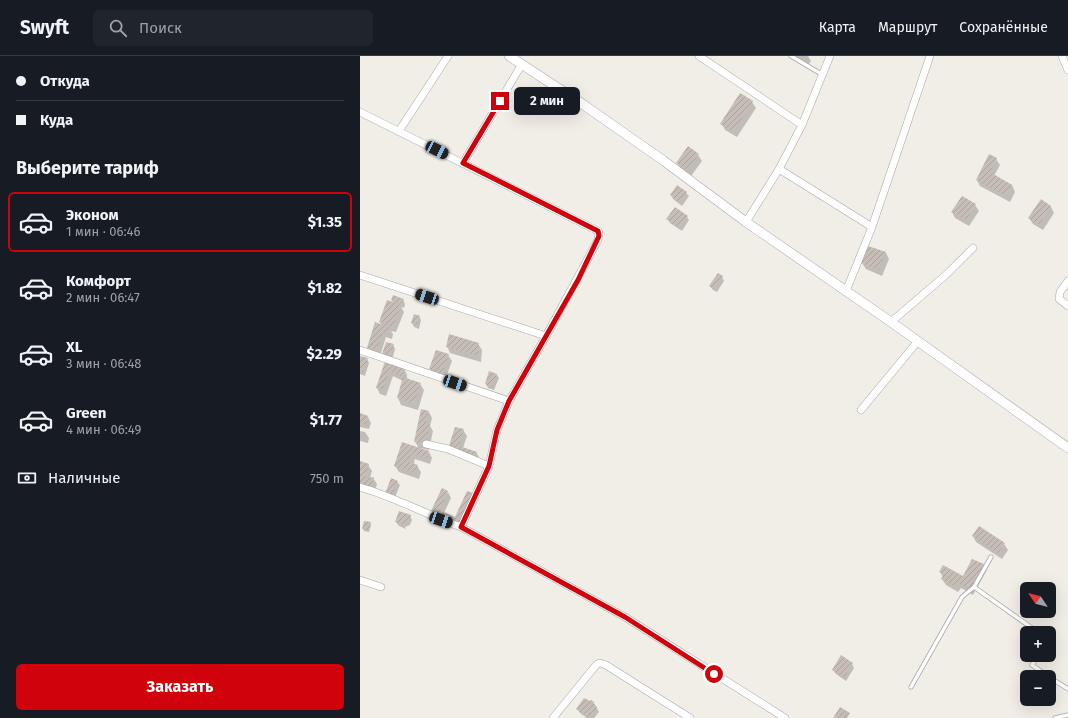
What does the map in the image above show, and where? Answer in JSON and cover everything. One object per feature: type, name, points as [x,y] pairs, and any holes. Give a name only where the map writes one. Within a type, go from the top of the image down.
[{"type":"street","points":[[399,131],[448,56]]},
{"type":"street","points":[[509,56],[581,102],[746,222],[918,341],[1068,448]]},
{"type":"street","points":[[699,56],[802,125]]},
{"type":"street","points":[[746,222],[779,169],[802,125],[830,56]]},
{"type":"street","points":[[846,291],[872,228],[930,56]]},
{"type":"street","points":[[1062,56],[1068,70]]},
{"type":"street","points":[[463,163],[522,64]]},
{"type":"street","points":[[360,112],[598,231],[599,233],[598,240],[581,273],[509,401],[497,430],[489,466],[461,527]]},
{"type":"street","points":[[779,169],[872,228]]},
{"type":"street","points":[[890,322],[947,274],[973,248]]},
{"type":"street","points":[[360,275],[546,336]]},
{"type":"street","points":[[1068,281],[1060,292],[1059,299],[1068,306]]},
{"type":"street","points":[[861,410],[918,341]]},
{"type":"street","points":[[360,350],[509,401]]},
{"type":"street","points":[[426,444],[448,449],[489,466]]},
{"type":"street","points":[[360,487],[379,492],[441,520],[461,527],[625,617],[786,718]]},
{"type":"street","points":[[360,580],[381,587]]},
{"type":"street","points":[[553,718],[597,664],[600,663],[606,665],[690,718]]},
{"type":"lane","points":[[791,56],[822,75]]},
{"type":"lane","points":[[911,688],[962,597],[974,587],[991,557]]},
{"type":"lane","points":[[974,587],[1029,626]]},
{"type":"lane","points":[[1034,662],[1032,665],[1039,670]]},
{"type":"lane","points":[[1056,681],[1068,689]]},
{"type":"lane","points":[[1055,718],[1068,715]]},
{"type":"building","points":[[740,93],[753,101],[733,132],[720,124]]},
{"type":"building","points":[[688,146],[699,154],[687,170],[676,163]]},
{"type":"building","points":[[989,154],[997,158],[990,172],[1012,185],[1006,196],[976,180]]},
{"type":"building","points":[[677,185],[687,192],[679,202],[670,195]]},
{"type":"building","points":[[962,196],[976,204],[966,220],[951,212]]},
{"type":"building","points":[[1041,199],[1051,206],[1039,225],[1028,218]]},
{"type":"building","points":[[675,207],[688,216],[679,228],[666,219]]},
{"type":"building","points":[[868,246],[886,252],[879,270],[861,263]]},
{"type":"building","points":[[718,273],[723,276],[714,289],[709,286]]},
{"type":"building","points":[[393,295],[404,299],[402,304],[391,300]]},
{"type":"building","points":[[387,300],[401,305],[393,327],[379,322]]},
{"type":"building","points":[[414,314],[420,316],[417,325],[411,323]]},
{"type":"building","points":[[375,322],[390,327],[388,333],[383,332],[377,351],[367,348]]},
{"type":"building","points":[[449,334],[479,343],[478,356],[446,347]]},
{"type":"building","points":[[386,342],[394,344],[390,356],[382,354]]},
{"type":"building","points":[[436,350],[449,354],[442,374],[429,369]]},
{"type":"building","points":[[360,356],[368,358],[363,372],[360,372]]},
{"type":"building","points":[[385,361],[404,367],[403,377],[389,371],[383,390],[376,388]]},
{"type":"building","points":[[489,371],[497,374],[492,387],[485,384]]},
{"type":"building","points":[[403,377],[421,383],[414,404],[397,398]]},
{"type":"building","points":[[421,409],[429,411],[426,423],[430,424],[426,444],[414,442]]},
{"type":"building","points":[[360,413],[368,416],[366,424],[360,422]]},
{"type":"building","points":[[455,427],[464,429],[459,446],[477,452],[475,458],[448,449]]},
{"type":"building","points":[[402,442],[429,451],[427,459],[412,453],[409,462],[418,465],[415,473],[394,466]]},
{"type":"building","points":[[360,461],[369,464],[365,478],[374,477],[371,488],[360,485]]},
{"type":"building","points":[[391,478],[398,481],[392,496],[385,494]]},
{"type":"building","points":[[442,488],[448,491],[440,510],[455,517],[467,491],[473,493],[459,524],[431,511]]},
{"type":"building","points":[[399,511],[411,515],[409,521],[404,523],[405,526],[395,522]]},
{"type":"building","points":[[364,521],[371,522],[369,531],[362,529]]},
{"type":"building","points":[[979,526],[1005,543],[998,554],[972,536]]},
{"type":"building","points":[[972,559],[984,564],[970,589],[957,582],[955,587],[941,579],[944,574],[939,572],[943,565],[963,576]]},
{"type":"building","points":[[841,655],[853,663],[844,678],[832,670]]},
{"type":"building","points":[[584,698],[594,702],[597,707],[589,718],[576,709]]},
{"type":"building","points":[[840,707],[850,713],[847,718],[833,718]]},
{"type":"route","points":[[500,101],[463,163],[598,231],[599,236],[578,280],[509,401],[497,430],[489,466],[461,527],[625,617],[714,674]]}]
